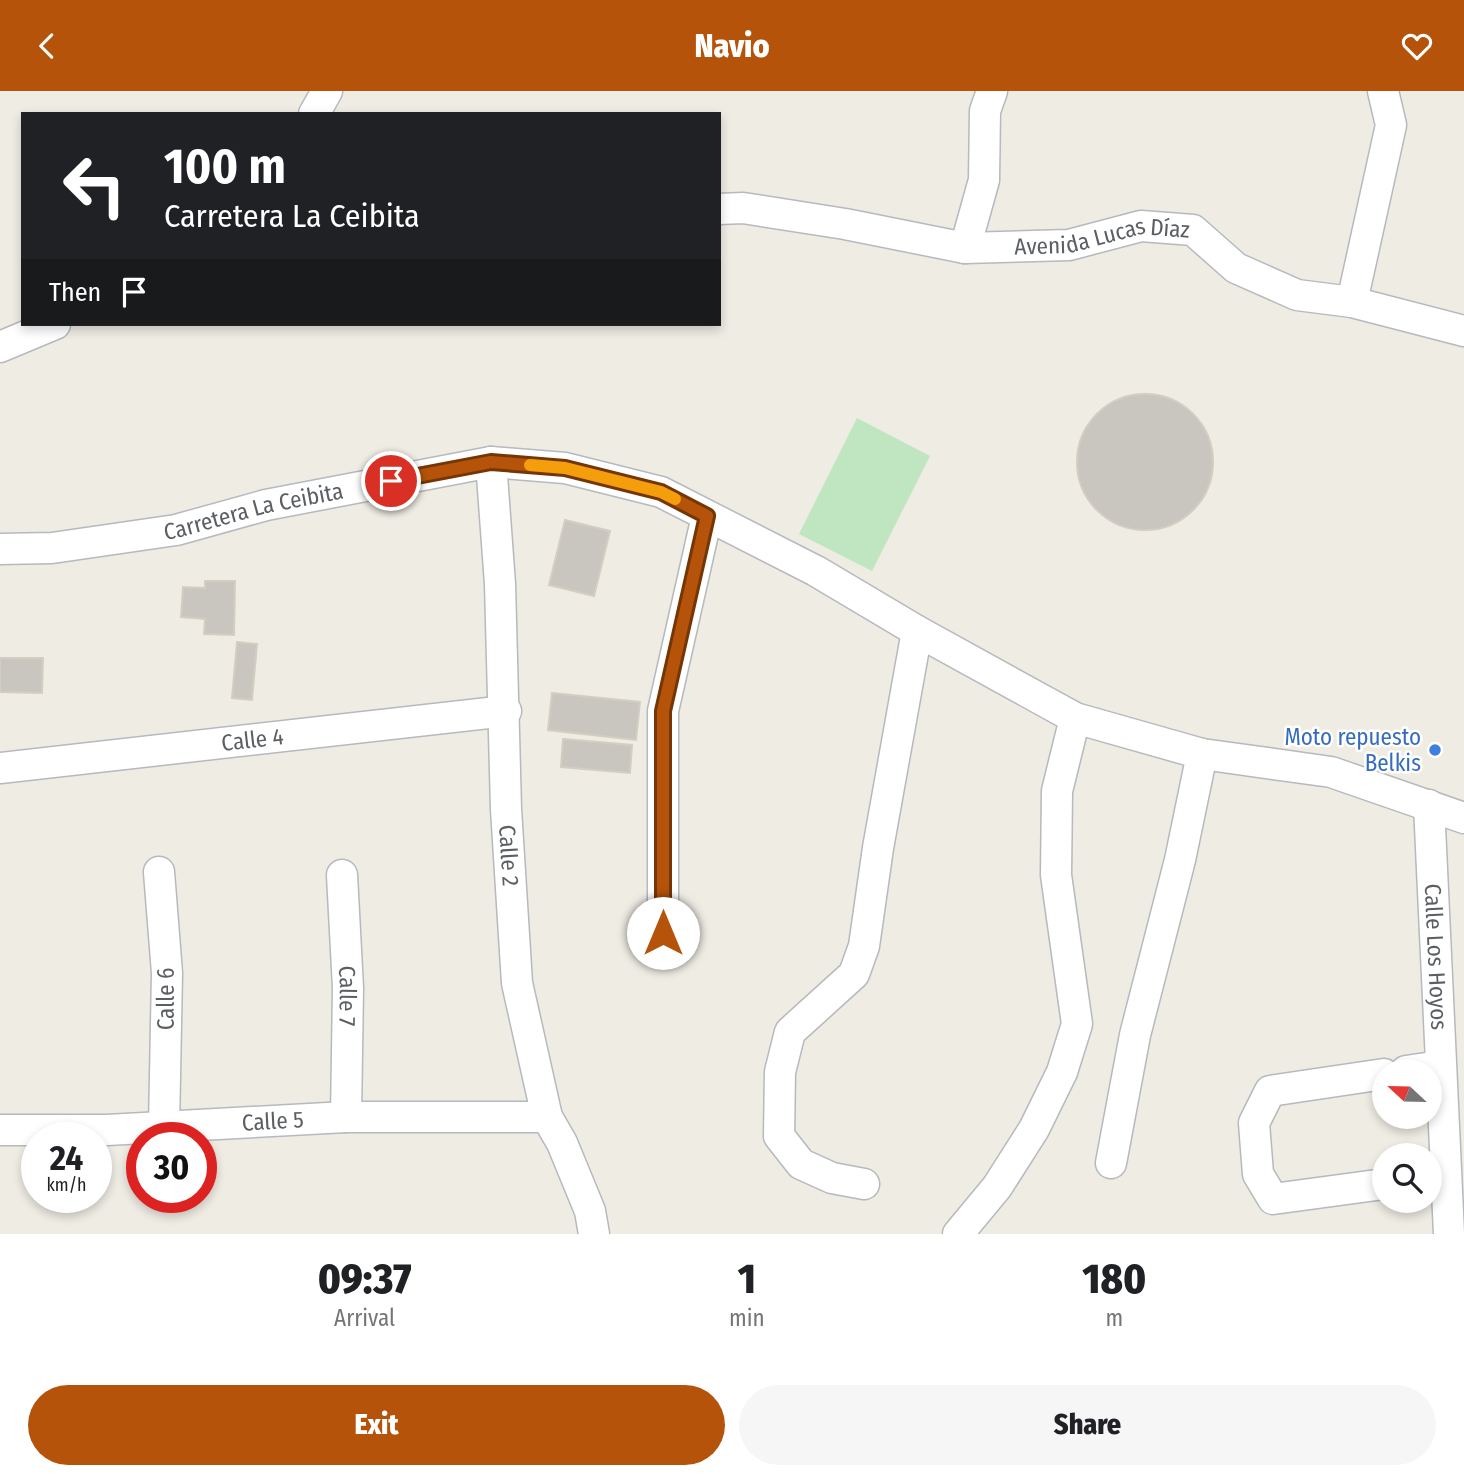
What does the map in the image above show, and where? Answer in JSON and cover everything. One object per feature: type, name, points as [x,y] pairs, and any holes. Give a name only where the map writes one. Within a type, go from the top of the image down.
[{"type":"street","points":[[315,112],[327,91]]},
{"type":"street","points":[[965,248],[984,180],[985,111],[992,91]]},
{"type":"street","points":[[1352,302],[1391,125],[1383,91]]},
{"type":"street","name":"Avenida Lucas Díaz","points":[[721,209],[743,208],[845,224],[965,248],[1069,245],[1141,226],[1193,230],[1236,268],[1297,295],[1352,302],[1464,331]]},
{"type":"street","points":[[0,347],[50,326]]},
{"type":"street","name":"Carretera La Ceibita","points":[[0,549],[52,548],[176,530],[266,505],[491,462],[565,468],[661,492],[816,571],[917,631],[1075,718],[1202,754],[1331,772],[1464,818]]},
{"type":"street","name":"Calle 2","points":[[491,462],[500,584],[506,711],[506,809],[517,983],[547,1117],[562,1143],[590,1212],[594,1234]]},
{"type":"street","points":[[663,933],[663,711],[707,516]]},
{"type":"street","points":[[864,1184],[832,1178],[801,1164],[779,1136],[779,1072],[790,1032],[854,974],[864,946],[878,848],[917,631]]},
{"type":"street","name":"Calle 4","points":[[0,768],[506,711]]},
{"type":"street","points":[[958,1234],[997,1187],[1034,1129],[1062,1072],[1077,1024],[1056,875],[1057,791],[1075,718]]},
{"type":"street","points":[[1111,1163],[1135,1035],[1180,860],[1202,754]]},
{"type":"street","name":"Calle Los Hoyos","points":[[1429,805],[1440,1059]]},
{"type":"street","name":"Calle 6","points":[[159,872],[167,973],[164,1122]]},
{"type":"street","name":"Calle 7","points":[[342,875],[348,988],[346,1117]]},
{"type":"street","points":[[1372,1076],[1270,1091],[1254,1123],[1258,1174],[1273,1199],[1372,1186]]},
{"type":"street","name":"Calle 5","points":[[217,1124],[346,1117],[547,1117]]},
{"type":"street","name":"Calle 5","points":[[0,1130],[126,1128]]},
{"type":"street","name":"Calle Los Hoyos","points":[[1442,1196],[1449,1234]]},
{"type":"green space","points":[[857,418],[930,456],[872,571],[799,534]]},
{"type":"building","points":[[1145,394],[1171,399],[1193,414],[1208,436],[1213,462],[1208,488],[1193,510],[1171,525],[1145,530],[1119,525],[1097,510],[1082,488],[1077,462],[1082,436],[1097,414],[1119,399]]},
{"type":"building","points":[[565,520],[610,531],[594,596],[549,585]]},
{"type":"building","points":[[205,581],[235,581],[234,635],[204,634],[205,619],[181,617],[183,587],[205,588]]},
{"type":"building","points":[[237,642],[257,644],[252,700],[232,698]]},
{"type":"building","points":[[0,658],[43,658],[42,693],[0,692]]},
{"type":"building","points":[[552,693],[640,702],[636,740],[548,730]]},
{"type":"building","points":[[563,739],[632,745],[630,773],[561,767]]},
{"type":"slow traffic","points":[[530,465],[565,468],[661,492],[675,499]]},
{"type":"place","name":"Moto repuesto Belkis","points":[[1435,750]]},
{"type":"route","points":[[391,481],[491,462],[565,468],[661,492],[707,516],[663,711],[663,933]]}]
